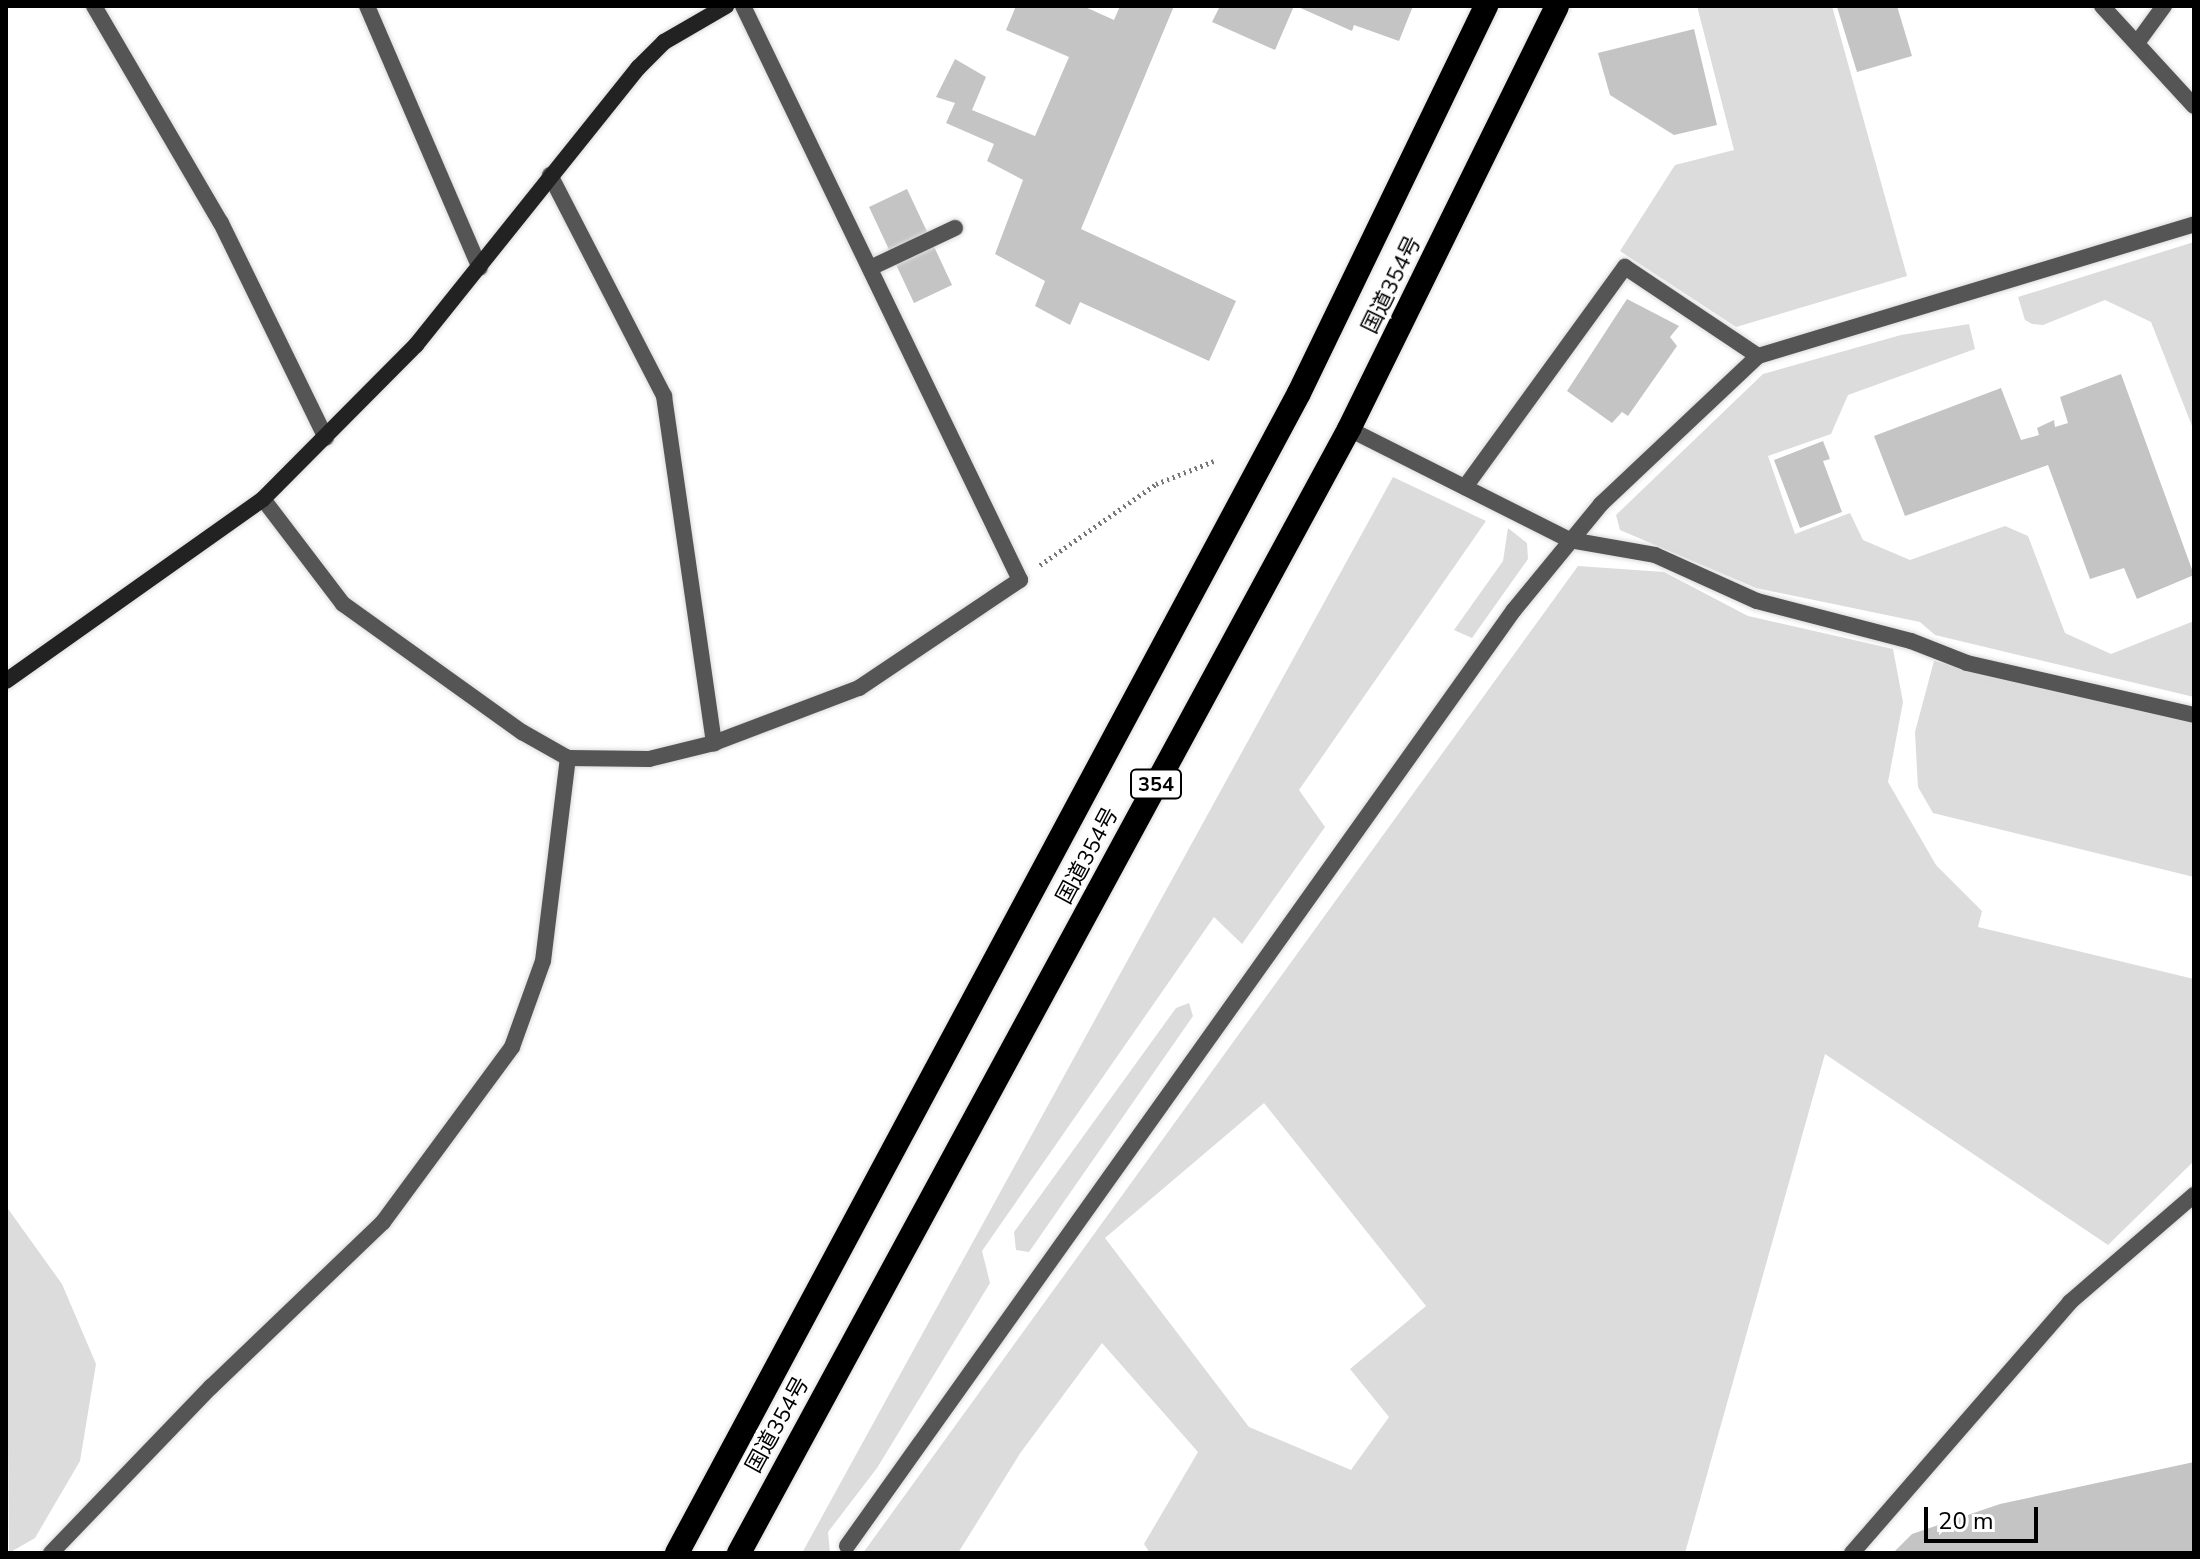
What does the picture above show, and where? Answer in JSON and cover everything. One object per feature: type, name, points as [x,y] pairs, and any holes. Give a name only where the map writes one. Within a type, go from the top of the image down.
[{"type":"highway","name":"国道354号","points":[[677,1553],[1299,393],[1486,6]]},
{"type":"highway","name":"国道354号","points":[[739,1553],[1349,429],[1557,6]]},
{"type":"street","points":[[94,6],[221,223],[326,438]]},
{"type":"street","points":[[6,681],[263,499],[416,345],[480,268],[550,175],[664,42],[726,6]]},
{"type":"street","points":[[263,499],[343,604],[522,732],[568,758],[649,759],[714,743],[859,688],[1020,580],[743,6]]},
{"type":"street","points":[[2102,6],[2194,106]]},
{"type":"street","points":[[2137,43],[2164,6]]},
{"type":"street","points":[[373,8],[480,268]]},
{"type":"street","points":[[550,175],[664,396],[714,743]]},
{"type":"street","points":[[847,1546],[1514,610],[1570,540],[1758,356],[2194,224]]},
{"type":"street","points":[[870,268],[955,228]]},
{"type":"street","points":[[1465,487],[1625,267],[1758,356]]},
{"type":"street","points":[[1349,429],[1570,540],[1655,555],[1757,601],[1911,641],[1967,663],[2194,715]]},
{"type":"street","points":[[51,1553],[211,1387],[383,1222],[512,1047],[543,961],[568,758]]},
{"type":"street","points":[[1852,1553],[2070,1302],[2194,1195]]},
{"type":"path","points":[[1020,580],[1156,484],[1214,461]]},
{"type":"shaded area","points":[[1697,6],[1832,6],[1907,276],[1736,327],[1620,251],[1675,165],[1734,150]]},
{"type":"shaded area","points":[[2194,242],[2194,431],[2151,322],[2105,300],[2043,325],[2032,324],[2025,320],[2018,297]]},
{"type":"shaded area","points":[[1969,324],[1975,349],[1848,395],[1831,434],[1768,456],[1795,534],[1850,513],[1863,540],[1910,560],[2005,526],[2028,536],[2065,633],[2111,654],[2194,621],[2194,697],[1935,635],[1920,622],[1756,588],[1620,530],[1616,515],[1763,374],[1901,335]]},
{"type":"shaded area","points":[[1393,477],[1486,521],[1299,790],[1325,827],[1242,944],[1214,917],[982,1251],[990,1283],[877,1468],[828,1532],[830,1553],[802,1553]]},
{"type":"shaded area","points":[[1508,528],[1527,543],[1528,559],[1472,638],[1454,630],[1503,561]]},
{"type":"shaded area","points":[[1578,566],[1664,572],[1748,616],[1893,649],[1903,702],[1888,782],[1936,865],[1982,911],[1978,927],[2194,979],[2194,1161],[2108,1245],[1825,1054],[1685,1553],[1150,1553],[1144,1544],[1198,1452],[1102,1343],[1021,1452],[958,1553],[863,1553]],"holes":[[[1264,1103],[1426,1306],[1350,1369],[1389,1417],[1351,1470],[1249,1427],[1105,1238]]]},
{"type":"shaded area","points":[[1934,661],[2194,721],[2194,877],[1933,813],[1918,787],[1915,732]]},
{"type":"shaded area","points":[[1189,1003],[1193,1016],[1029,1252],[1016,1250],[1014,1232],[1176,1008]]},
{"type":"shaded area","points":[[6,1206],[62,1284],[96,1364],[80,1461],[35,1538],[9,1553]]},
{"type":"building","points":[[1016,6],[1083,6],[1114,20],[1120,6],[1174,6],[1081,229],[1236,301],[1209,361],[1080,302],[1070,325],[1035,306],[1045,281],[995,254],[1023,180],[987,161],[994,144],[946,123],[955,103],[936,97],[955,59],[986,77],[972,110],[1035,136],[1069,57],[1006,30]]},
{"type":"building","points":[[1220,6],[1294,6],[1275,50],[1212,22]]},
{"type":"building","points":[[1296,6],[1413,6],[1399,41],[1354,25],[1352,31]]},
{"type":"building","points":[[1897,6],[1912,56],[1857,72],[1837,7]]},
{"type":"building","points":[[1694,29],[1717,125],[1674,135],[1610,95],[1598,53]]},
{"type":"building","points":[[907,189],[952,285],[914,303],[869,207]]},
{"type":"building","points":[[1627,299],[1679,326],[1670,337],[1677,346],[1628,416],[1622,412],[1612,423],[1567,391]]},
{"type":"building","points":[[2121,374],[2194,575],[2137,599],[2124,568],[2090,579],[2048,465],[1905,516],[1874,436],[2001,388],[2021,440],[2039,435],[2037,428],[2054,420],[2055,427],[2068,423],[2060,397]]},
{"type":"building","points":[[1823,441],[1830,459],[1823,461],[1842,512],[1800,528],[1774,460]]},
{"type":"building","points":[[2194,1462],[2194,1553],[1893,1553],[1912,1534],[2000,1504]]}]
